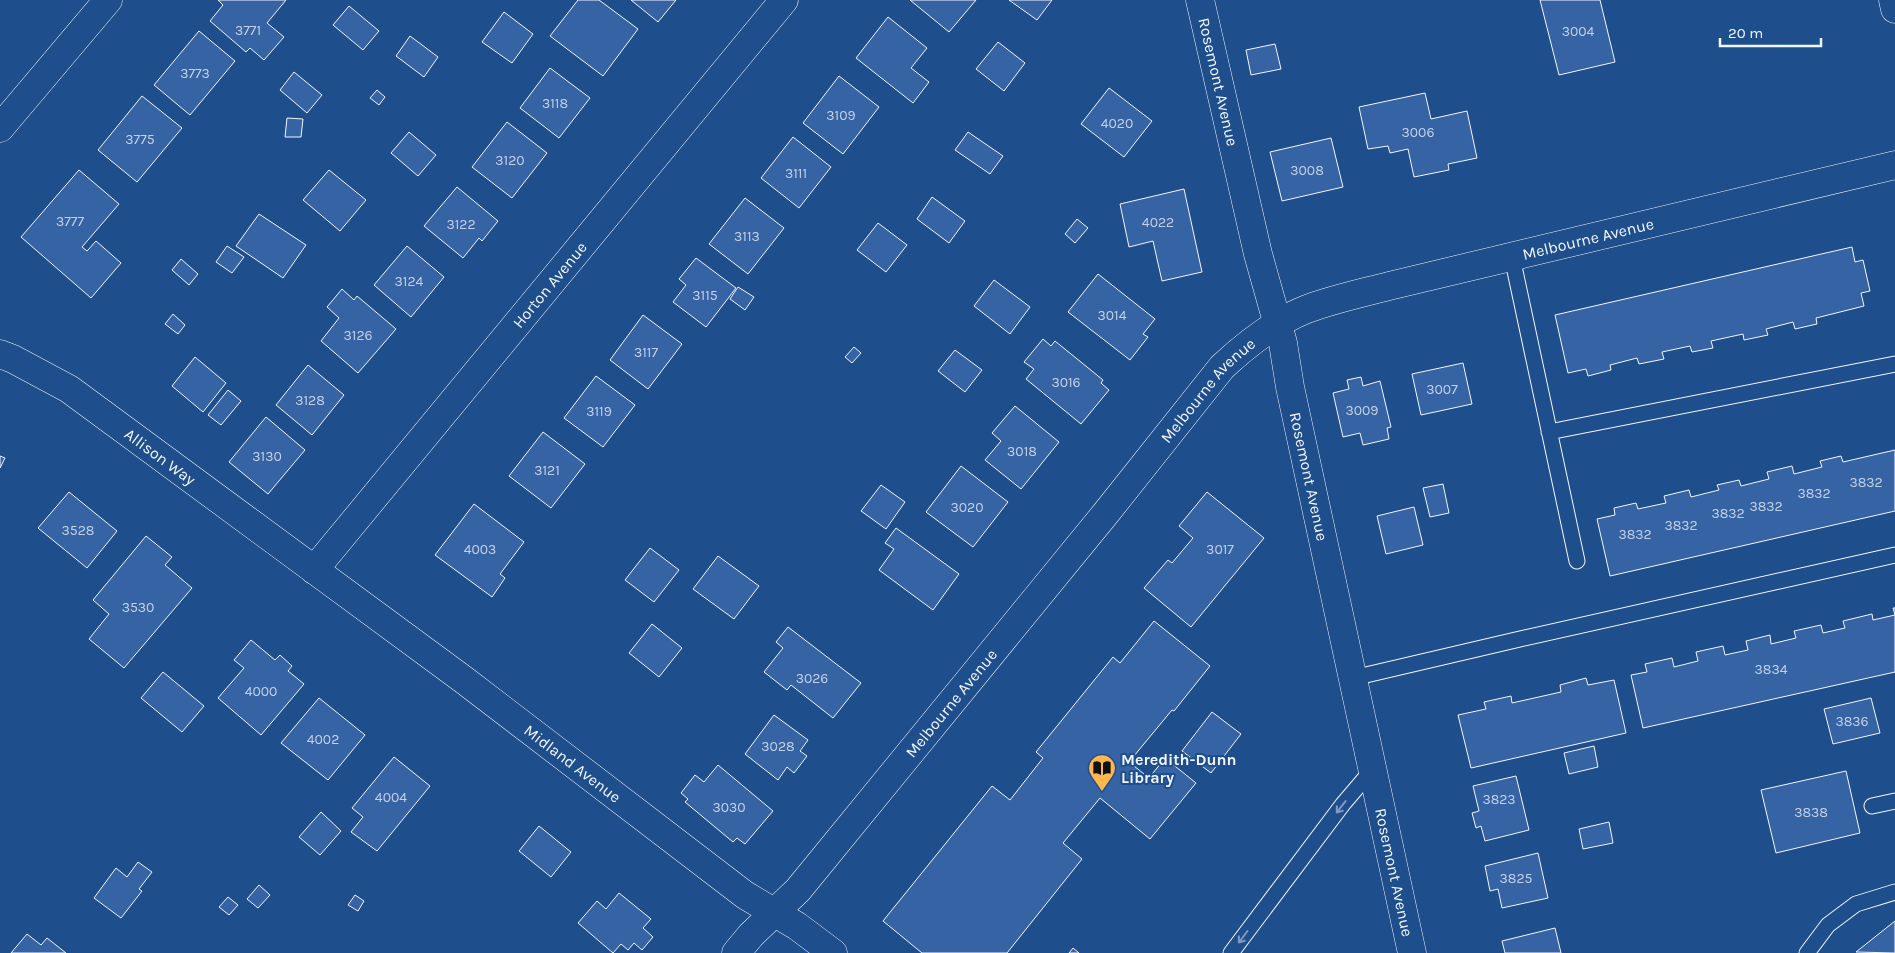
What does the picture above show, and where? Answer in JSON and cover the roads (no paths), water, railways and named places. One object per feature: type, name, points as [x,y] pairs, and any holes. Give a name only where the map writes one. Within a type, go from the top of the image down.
[{"type":"street","points":[[0,128],[108,0]]},
{"type":"street","name":"Horton Avenue","points":[[314,570],[784,0]]},
{"type":"street","name":"Rosemont Avenue","points":[[1200,0],[1256,244],[1278,324],[1412,953]]},
{"type":"street","points":[[1893,0],[1895,9]]},
{"type":"street","name":"Melbourne Avenue","points":[[736,953],[751,935],[798,890],[1094,529],[1222,367],[1243,348],[1278,324],[1307,309],[1389,286],[1703,212],[1895,164]]},
{"type":"street","name":"Allison Way","points":[[0,354],[69,389],[314,570]]},
{"type":"street","name":"Midland Avenue","points":[[314,570],[464,680],[746,895],[798,926],[833,953]]},
{"type":"lane","points":[[1512,257],[1577,561]]},
{"type":"lane","points":[[1549,432],[1895,364]]},
{"type":"lane","points":[[1353,678],[1520,638],[1895,555]]},
{"type":"lane","points":[[1231,953],[1343,804],[1372,770]]},
{"type":"lane","points":[[1872,806],[1895,801]]},
{"type":"lane","points":[[1807,953],[1828,925],[1856,904],[1895,892]]},
{"type":"place","name":"Meredith-Dunn Library","points":[[1102,792]]}]
